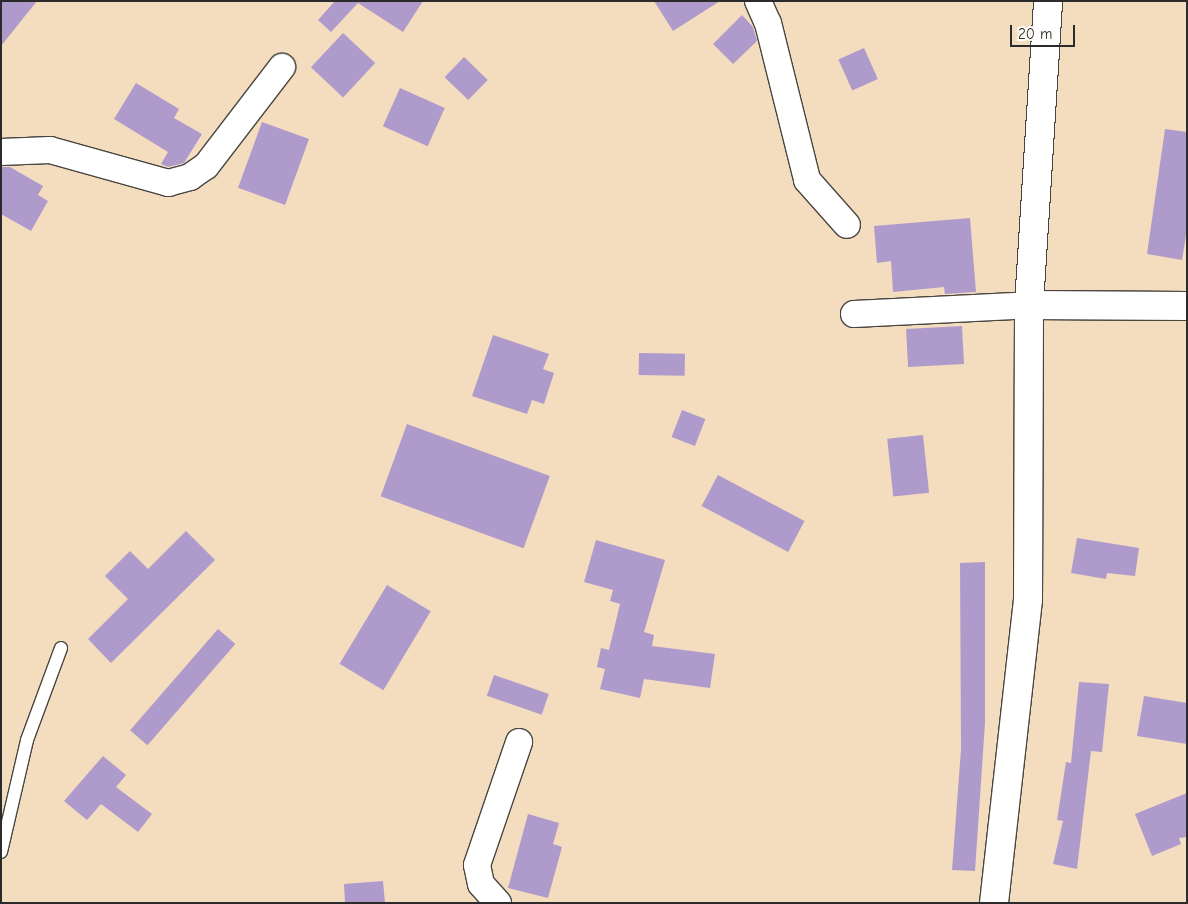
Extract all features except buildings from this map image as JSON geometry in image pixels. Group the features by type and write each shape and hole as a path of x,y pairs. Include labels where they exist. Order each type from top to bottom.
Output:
{"main road":[{"path":"994,903 1028,600 1029,305 1048,1"},
{"path":"1029,305 1187,306"}],"street":[{"path":"758,1 768,23 807,180 847,225"},
{"path":"1,152 50,150 168,183 190,177 206,166 282,67"},
{"path":"854,314 1029,305"},
{"path":"498,903 482,884 477,865 519,742"}],"lane":[{"path":"1,852 27,740 61,648"}]}
